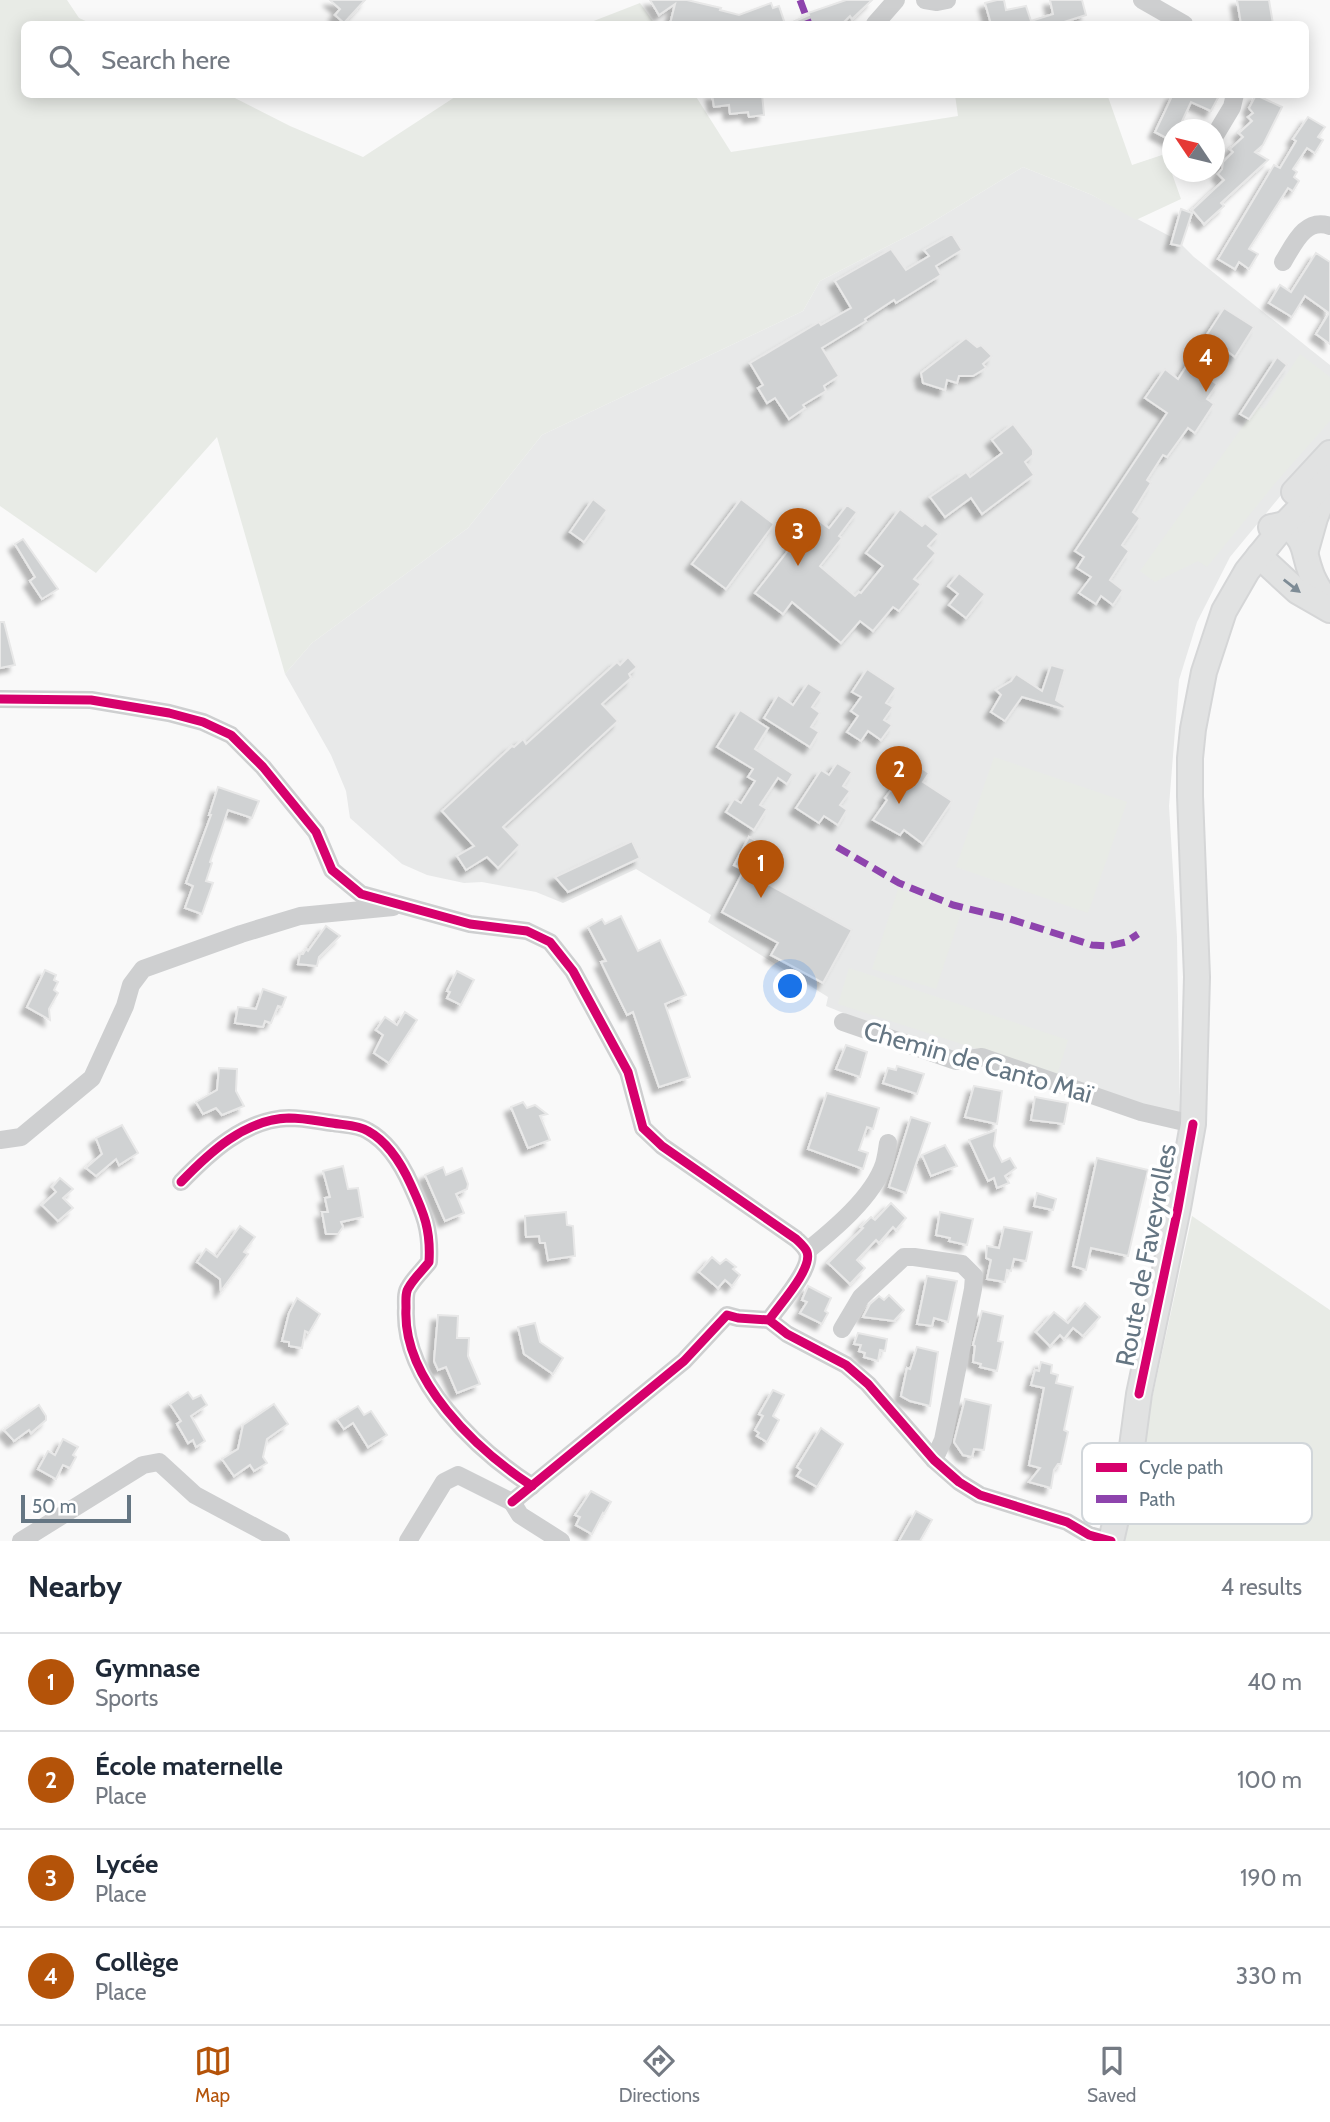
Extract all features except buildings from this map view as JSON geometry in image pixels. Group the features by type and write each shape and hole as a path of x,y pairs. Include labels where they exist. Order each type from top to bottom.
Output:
{"main road":[{"path":"1255,553 1330,453"},
{"path":"1255,553 1330,479"},
{"path":"1306,550 1330,479"},
{"path":"1285,524 1294,531 1306,550 1311,572 1330,609"},
{"path":"1255,553 1297,591 1330,609"},
{"name":"Route de Faveyrolles","path":"1195,1013 1188,979 1176,793 1180,732 1190,669 1215,601 1235,565 1255,553"},
{"name":"Route de Faveyrolles","path":"1132,1443 1139,1394 1193,1124 1197,977 1190,796 1193,729 1214,638 1224,611 1255,553"}],"street":[{"path":"878,21 896,0"},
{"path":"925,0 947,0"},
{"path":"1142,0 1179,21"},
{"path":"1225,119 1234,98"},
{"path":"1283,262 1304,229 1318,223 1330,226"},
{"path":"0,699 91,700 169,713 203,722 231,735 263,767 316,832 332,870 361,894 470,924 527,931 550,942 573,971 628,1072 643,1128 662,1146 796,1239 807,1251 808,1263 800,1278 769,1320"},
{"path":"0,1140 21,1137 92,1078 125,1006 131,985 143,969 300,916 407,906"},
{"name":"Chemin de Canto Maï","path":"843,1022 956,1061 982,1057 1141,1112 1193,1124"},
{"path":"181,1182 205,1157 230,1139 250,1128 286,1118 367,1130 387,1146 405,1172 428,1226 429,1262 407,1289 405,1322 422,1374 440,1402 484,1449 532,1486"},
{"path":"807,1251 839,1225 864,1196 884,1166 888,1143"},
{"path":"842,1329 861,1297 904,1257 962,1264 974,1276 943,1440 934,1460"},
{"path":"512,1502 684,1361 727,1315 769,1320 787,1334 846,1365 868,1384 934,1460 979,1495 1068,1521 1089,1535 1105,1540"},
{"path":"20,1541 143,1465 159,1462 195,1495 281,1541"},
{"path":"408,1541 444,1482 458,1475 512,1502 520,1515 561,1541"}],"shaded area":[{"path":"0,0 67,0 79,18 86,21 21,21 21,98 235,98 290,126 363,157 453,98 697,98 731,152 958,116 955,98 1108,98 1132,165 1162,155 1162,182 1175,182 1181,199 1136,220 1092,195 1023,167 921,229 820,281 803,311 542,435 468,528 312,643 285,674 217,437 96,573 0,506"},
{"path":"640,3 653,21 594,21"},
{"path":"1023,167 1092,195 1177,240 1194,257 1330,365 1330,442 1292,482 1230,557 1197,622 1179,680 1169,806 1177,937 1180,1116 957,1054 890,1032 826,1006 828,997 708,922 711,915 636,869 563,903 536,892 482,882 464,883 427,875 402,864 350,818 346,791 331,755 285,674 312,643 468,528 542,435 803,311 820,281 921,229"},
{"path":"1300,354 1330,377 1330,421 1207,567 1198,561 1155,582 1140,571 1258,405 1264,409"},
{"path":"994,757 1127,802 1088,913 956,867"},
{"path":"898,889 962,910 936,989 872,969"},
{"path":"849,968 1068,1040 1057,1075 838,1004"},
{"path":"1192,1216 1330,1310 1330,1541 1121,1541 1125,1524 1312,1524 1312,1443 1142,1443"}],"marked path":[{"path":"800,0 808,21"},
{"path":"837,847 899,883 953,905 1010,919 1092,945 1108,946 1126,942 1138,934"}],"cycle path":[{"path":"0,699 91,700 169,713 203,722 231,735 263,767 316,832 332,870 361,894 470,924 527,931 550,942 573,971 628,1072 643,1128 662,1146 796,1239 806,1250 808,1259 805,1268 769,1320"},
{"path":"181,1182 229,1140 258,1124 273,1120 300,1118 356,1126 382,1141 407,1177 428,1231 429,1262 411,1284 406,1297 408,1335 416,1361 430,1386 467,1433 532,1486"},
{"path":"1139,1394 1193,1124"},
{"path":"512,1502 684,1361 727,1315 769,1320 787,1334 846,1365 868,1384 934,1460 959,1482 980,1495 1067,1522 1089,1535 1111,1541"}],"place":[{"name":"Collège","path":"1206,392"},
{"name":"Lycée","path":"798,566"},
{"name":"École maternelle","path":"899,804"},
{"name":"Gymnase","path":"761,898"}]}
